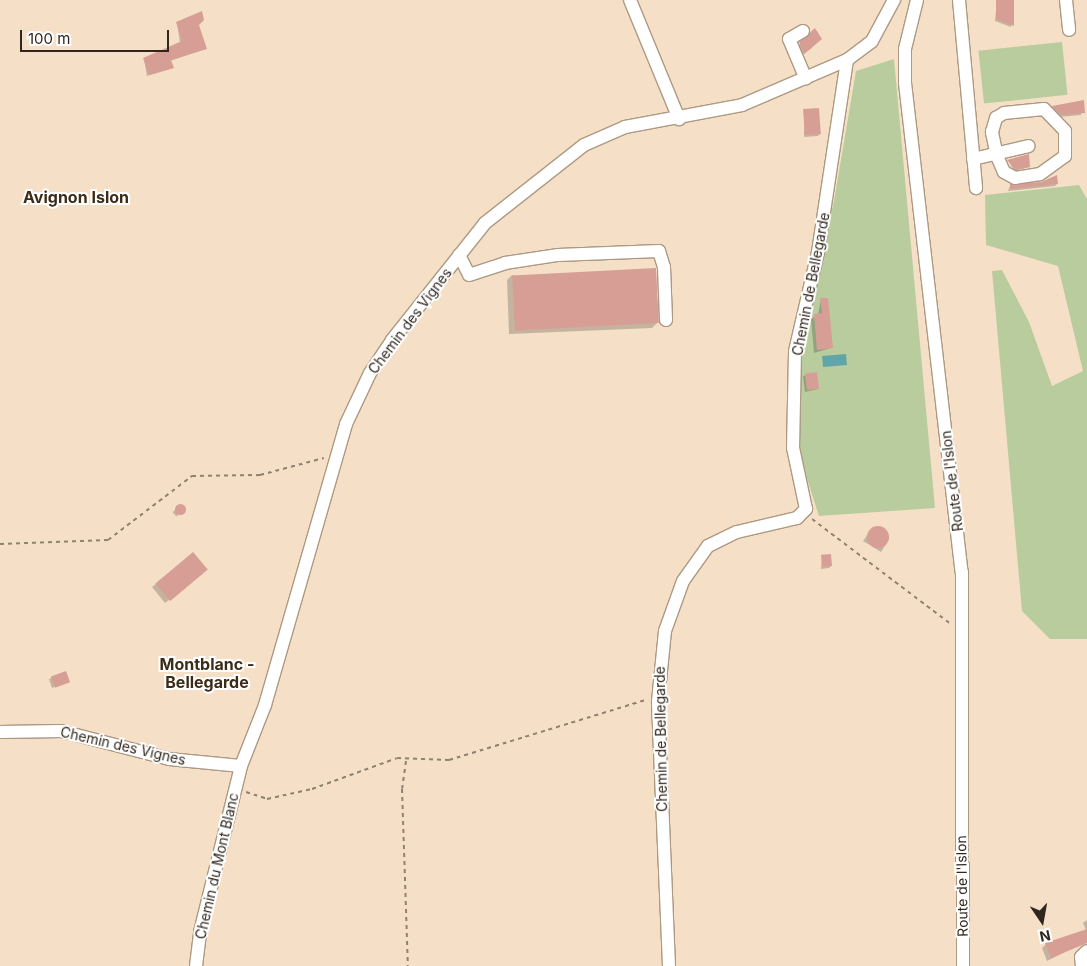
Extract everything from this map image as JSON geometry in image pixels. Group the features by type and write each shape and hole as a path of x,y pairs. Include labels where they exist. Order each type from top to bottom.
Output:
{"street":[{"path":"630,0 679,119"},
{"name":"Chemin des Vignes","path":"0,732 61,731 169,759 241,766 265,705 337,452 370,373 485,223 584,145 625,127 679,119 742,105 847,60 872,41 894,0"},
{"name":"Route de l'Islon","path":"917,0 905,49 905,83 956,515 963,634 963,966"},
{"path":"959,0 976,188"},
{"path":"1066,0 1069,30"},
{"path":"804,31 789,39 806,79"},
{"name":"Chemin de Bellegarde","path":"669,966 658,701 665,631 683,580 698,556 722,537 803,512 807,501 793,448 795,351 818,252 847,60"},
{"path":"1044,109 1065,131 1066,156 1040,174 1015,178 1004,172 997,156 992,132 996,118 1004,113 1044,109"},
{"path":"973,159 997,156 1029,146"},
{"path":"459,256 469,275 505,263 558,255 659,252 664,267 666,320"},
{"name":"Chemin du Mont Blanc","path":"196,966 200,932 241,766"},
{"path":"1082,966 1081,957 1087,950"}],"path":[{"path":"0,544 108,540 192,476 260,475 310,464 337,452"},
{"path":"803,512 963,634"},
{"path":"235,789 267,799 312,789 397,758 406,761 449,760 645,699 658,701"},
{"path":"406,761 402,789 408,966"}],"green space":[{"path":"1062,42 1068,95 984,103 978,51"},
{"path":"894,59 935,508 819,516 797,448 800,349 834,201 856,71"},
{"path":"1079,185 1087,199 1087,639 1050,639 1022,611 992,271 1002,270 1029,322 1052,386 1083,371 1058,266 986,245 985,195"}],"water":[{"path":"846,354 847,365 823,367 822,356"}],"building":[{"path":"996,0 1014,0 1014,26 996,19"},
{"path":"202,11 204,20 199,25 207,49 171,60 174,68 149,75 143,58 182,41 176,22"},
{"path":"815,28 822,39 804,54 799,42"},
{"path":"1084,100 1085,113 1061,115 1052,106"},
{"path":"819,108 821,134 805,135 803,109"},
{"path":"1029,154 1030,167 1016,170 1007,160"},
{"path":"1057,175 1058,184 1010,189 1010,184 1041,182"},
{"path":"656,268 659,323 515,330 512,276"},
{"path":"820,298 828,298 833,348 817,350 814,314 822,313"},
{"path":"817,372 819,389 807,390 805,373"},
{"path":"178,504 182,504 185,509 184,513 178,514 175,511 175,507"},
{"path":"878,526 886,529 889,537 886,545 878,548 870,545 867,537 870,529"},
{"path":"193,552 208,570 170,601 155,583"},
{"path":"831,554 832,566 822,567 821,555"},
{"path":"66,671 70,682 55,688 51,676"},
{"path":"1087,929 1087,943 1051,958 1045,943"}],"district":[{"name":"Avignon Islon","path":"76,197"},
{"name":"Montblanc - Bellegarde","path":"207,673"}]}
